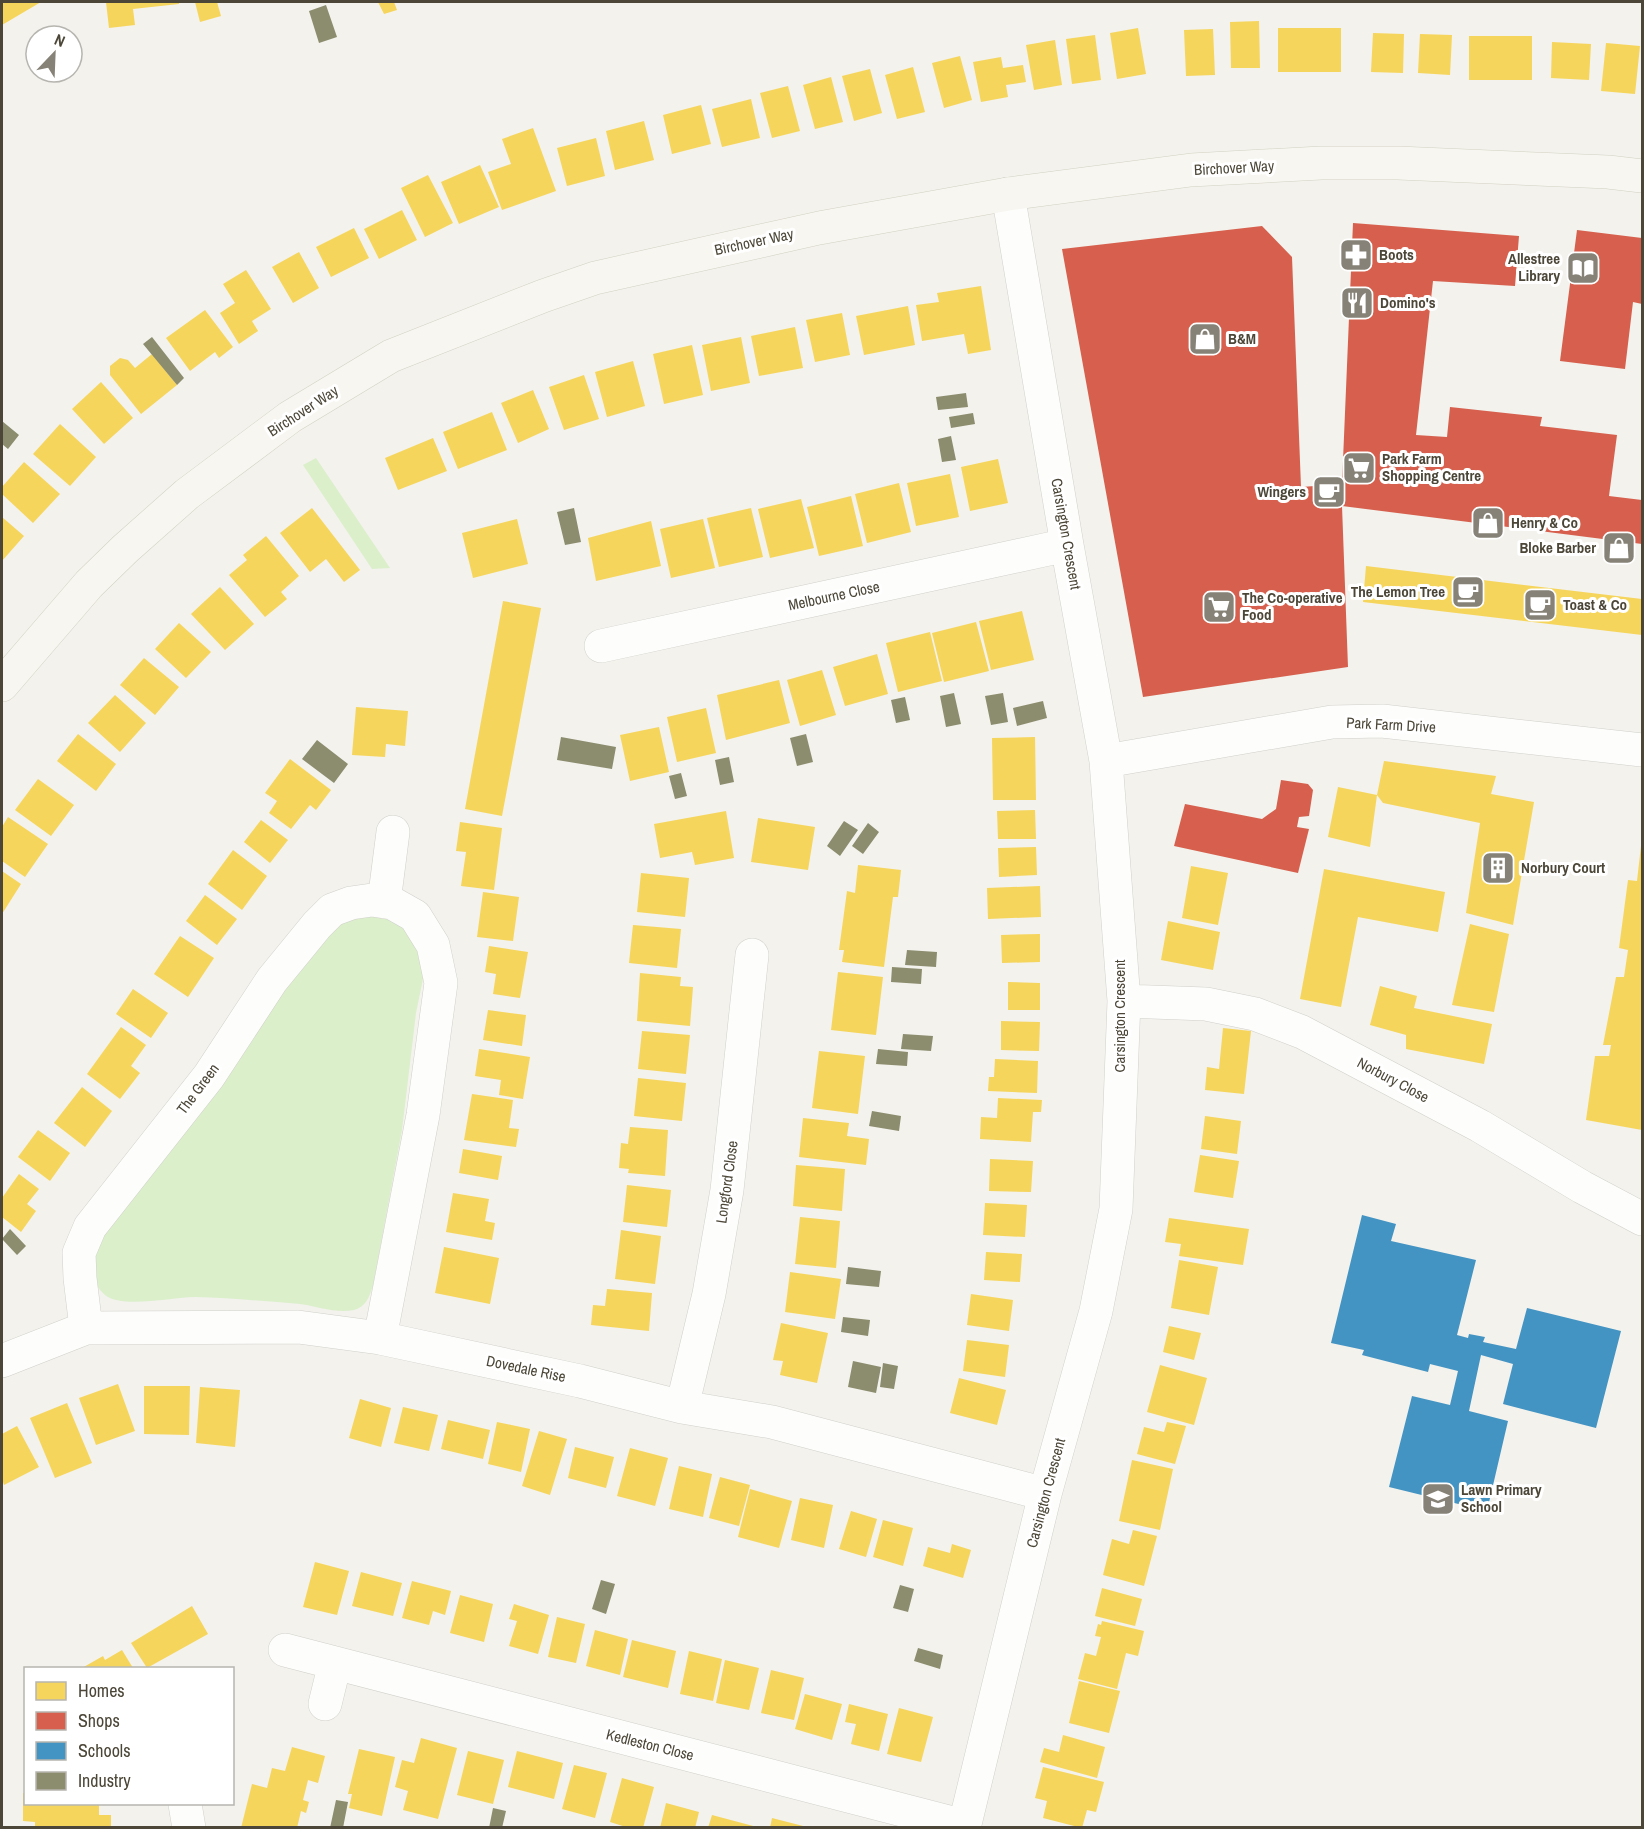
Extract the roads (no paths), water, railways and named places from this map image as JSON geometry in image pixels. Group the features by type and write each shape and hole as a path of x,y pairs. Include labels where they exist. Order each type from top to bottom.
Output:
{"street":[{"name":"Birchover Way","path":"2,685 89,584 125,549 187,494 290,417 391,356 595,278 819,228 1008,194 1191,170 1321,163 1398,163 1608,172 1642,176"},
{"name":"Carsington Crescent","path":"964,1827 1045,1494 1096,1311 1116,1209 1124,1000 1106,761 1008,194"},
{"name":"Melbourne Close","path":"601,646 1067,545"},
{"name":"Park Farm Drive","path":"1106,761 1332,722 1356,721 1382,721 1642,750"},
{"path":"384,902 393,832"},
{"name":"The Green","path":"86,1328 79,1253 90,1227 209,1076 272,980 316,924 332,910 341,906 372,900 392,903 415,916 433,945 441,983 423,1115 380,1338"},
{"name":"Longford Close","path":"682,1407 709,1294 728,1190 752,955"},
{"name":"Norbury Close","path":"1124,1000 1206,1004 1255,1014 1302,1032 1480,1126 1582,1187 1642,1219"},
{"name":"Dovedale Rise","path":"2,1361 86,1328 298,1327 380,1338 580,1381 682,1407 772,1422 1045,1494"},
{"name":"Kedleston Close","path":"285,1650 964,1827"},
{"path":"325,1704 335,1663"},
{"path":"185,1805 189,1827"}],"place":[{"name":"Boots","path":"1356,255"},
{"name":"Allestree Library","path":"1583,268"},
{"name":"Domino's","path":"1357,303"},
{"name":"B&M","path":"1205,339"},
{"name":"Park Farm Shopping Centre","path":"1359,468"},
{"name":"Wingers","path":"1329,492"},
{"name":"Henry & Co","path":"1488,523"},
{"name":"Bloke Barber","path":"1619,548"},
{"name":"The Lemon Tree","path":"1468,592"},
{"name":"Toast & Co","path":"1540,605"},
{"name":"The Co-operative Food","path":"1219,607"},
{"name":"Norbury Court","path":"1498,868"},
{"name":"Lawn Primary School","path":"1438,1499"}]}
